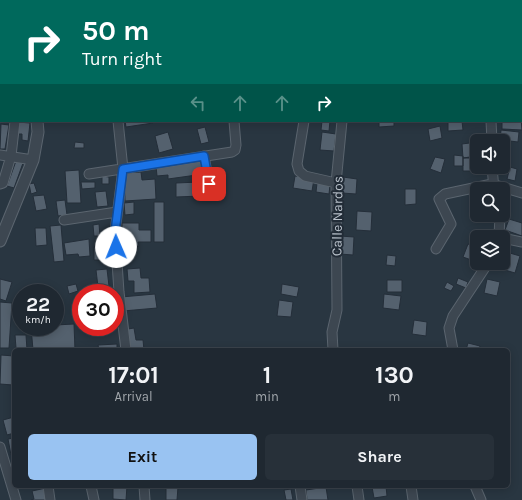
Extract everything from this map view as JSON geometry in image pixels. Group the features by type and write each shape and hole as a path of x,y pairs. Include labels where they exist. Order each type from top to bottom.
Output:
{"street":[{"path":"0,184 3,183 11,156 15,122"},
{"path":"0,241 33,160 38,132 37,122"},
{"path":"118,122 123,169 115,232 119,292 126,348"},
{"path":"89,174 235,150 234,122"},
{"path":"304,122 297,164 299,171 305,176 336,183"},
{"name":"Calle Nardos","path":"334,348 332,332 336,310 336,183 342,122"},
{"path":"491,122 492,134"},
{"path":"0,154 33,160"},
{"path":"204,156 209,184"},
{"path":"436,249 451,224 439,199 445,194 470,190"},
{"path":"510,191 522,193"},
{"path":"64,220 117,212"},
{"path":"510,239 522,242"},
{"path":"453,348 449,328 454,313 483,270"},
{"path":"0,447 12,487"},
{"path":"12,488 16,500"},
{"path":"48,488 50,500"},
{"path":"91,488 91,500"},
{"path":"144,488 145,500"},
{"path":"300,488 302,500"},
{"path":"357,488 359,500"},
{"path":"411,488 413,500"},
{"path":"476,488 481,500"}],"building":[{"path":"18,122 30,123 28,141 22,140 22,134 17,134"},
{"path":"125,122 153,122 153,123 126,127"},
{"path":"322,122 330,122 329,131 321,130"},
{"path":"379,122 394,122 394,126 379,127"},
{"path":"448,122 462,122 463,130 448,131"},
{"path":"502,122 521,122 522,130 502,129"},
{"path":"1,124 9,125 5,149 0,149"},
{"path":"440,126 442,138 430,141 428,129"},
{"path":"205,127 209,142 201,144 197,129"},
{"path":"501,130 519,132 518,142 510,141 510,134 501,134"},
{"path":"168,132 173,149 159,153 155,136"},
{"path":"322,132 336,134 334,151 320,150"},
{"path":"75,142 84,143 84,148 74,148"},
{"path":"470,143 470,157 463,158 462,144"},
{"path":"454,155 463,156 463,166 454,166"},
{"path":"435,157 445,159 441,173 430,169"},
{"path":"463,158 470,158 470,171 463,171"},
{"path":"202,159 204,174 168,179 168,175 157,176 156,166"},
{"path":"16,161 23,163 14,188 7,186"},
{"path":"510,167 517,169 515,181 507,179 508,174 510,174"},
{"path":"79,170 81,203 67,203 65,171"},
{"path":"141,172 142,180 155,179 156,199 125,201 124,173"},
{"path":"102,176 109,177 109,184 102,184"},
{"path":"295,176 314,179 312,191 293,188"},
{"path":"343,177 357,179 356,194 342,193"},
{"path":"81,182 95,182 95,188 82,189"},
{"path":"199,182 200,196 176,197 176,183"},
{"path":"34,183 37,192 31,194 29,184"},
{"path":"317,183 330,185 329,194 316,192"},
{"path":"405,189 416,189 416,204 405,205"},
{"path":"106,191 108,206 97,207 95,192"},
{"path":"44,195 47,209 36,211 33,196"},
{"path":"65,200 67,215 58,216 56,201"},
{"path":"134,202 134,214 125,215 124,203"},
{"path":"154,202 164,202 164,242 154,242"},
{"path":"357,211 372,212 371,231 356,230"},
{"path":"510,219 522,223 522,236 510,232 510,230 505,230"},
{"path":"122,223 139,223 139,230 151,230 151,242 138,242 139,246 122,247"},
{"path":"99,224 100,236 94,236 93,225"},
{"path":"61,225 64,261 54,262 50,226"},
{"path":"35,228 46,228 47,245 36,246"},
{"path":"340,236 354,237 353,255 340,254"},
{"path":"89,239 90,256 79,257 78,254 66,255 64,243"},
{"path":"468,244 470,245 470,260 463,257"},
{"path":"94,247 102,247 102,260 94,260"},
{"path":"510,253 520,256 515,273 505,270 510,270"},
{"path":"387,255 396,256 395,266 386,265"},
{"path":"140,268 141,278 149,278 150,292 134,293 134,281 128,281 127,269"},
{"path":"107,269 109,284 98,284 96,270"},
{"path":"458,278 468,282 466,288 456,284"},
{"path":"0,279 12,282 6,301 0,299"},
{"path":"487,279 500,282 497,296 484,293"},
{"path":"387,280 402,280 402,292 387,292"},
{"path":"447,282 454,286 451,291 444,288"},
{"path":"282,284 299,287 297,297 281,294"},
{"path":"72,285 72,293 69,294 67,286"},
{"path":"155,294 157,308 124,311 124,297"},
{"path":"384,294 401,296 399,310 383,308"},
{"path":"279,300 293,302 291,317 277,316"},
{"path":"0,302 12,303 9,348 0,348"},
{"path":"414,320 427,322 426,336 412,334"},
{"path":"72,324 72,336 74,336 75,348 33,348 32,336 64,336 64,325"},
{"path":"134,328 136,340 143,340 144,348 130,348 128,329"},
{"path":"15,336 26,336 27,348 16,348"},
{"path":"468,343 480,346 480,348 467,348"},
{"path":"117,344 117,348 99,348 98,345"},
{"path":"1,355 12,356 12,385 0,384"},
{"path":"12,418 12,434 7,435 3,420"},
{"path":"12,438 12,455 11,455 8,439"},
{"path":"46,488 48,500 31,500 34,499 32,491"},
{"path":"113,488 127,488 126,500 113,499"},
{"path":"166,488 178,488 177,500 166,500"},
{"path":"326,488 328,500 307,500 306,490"},
{"path":"372,488 386,488 387,496 374,498"},
{"path":"291,489 293,500 286,500 284,490"}],"route":[{"path":"116,247 115,232 123,169 204,156 209,184"}]}
